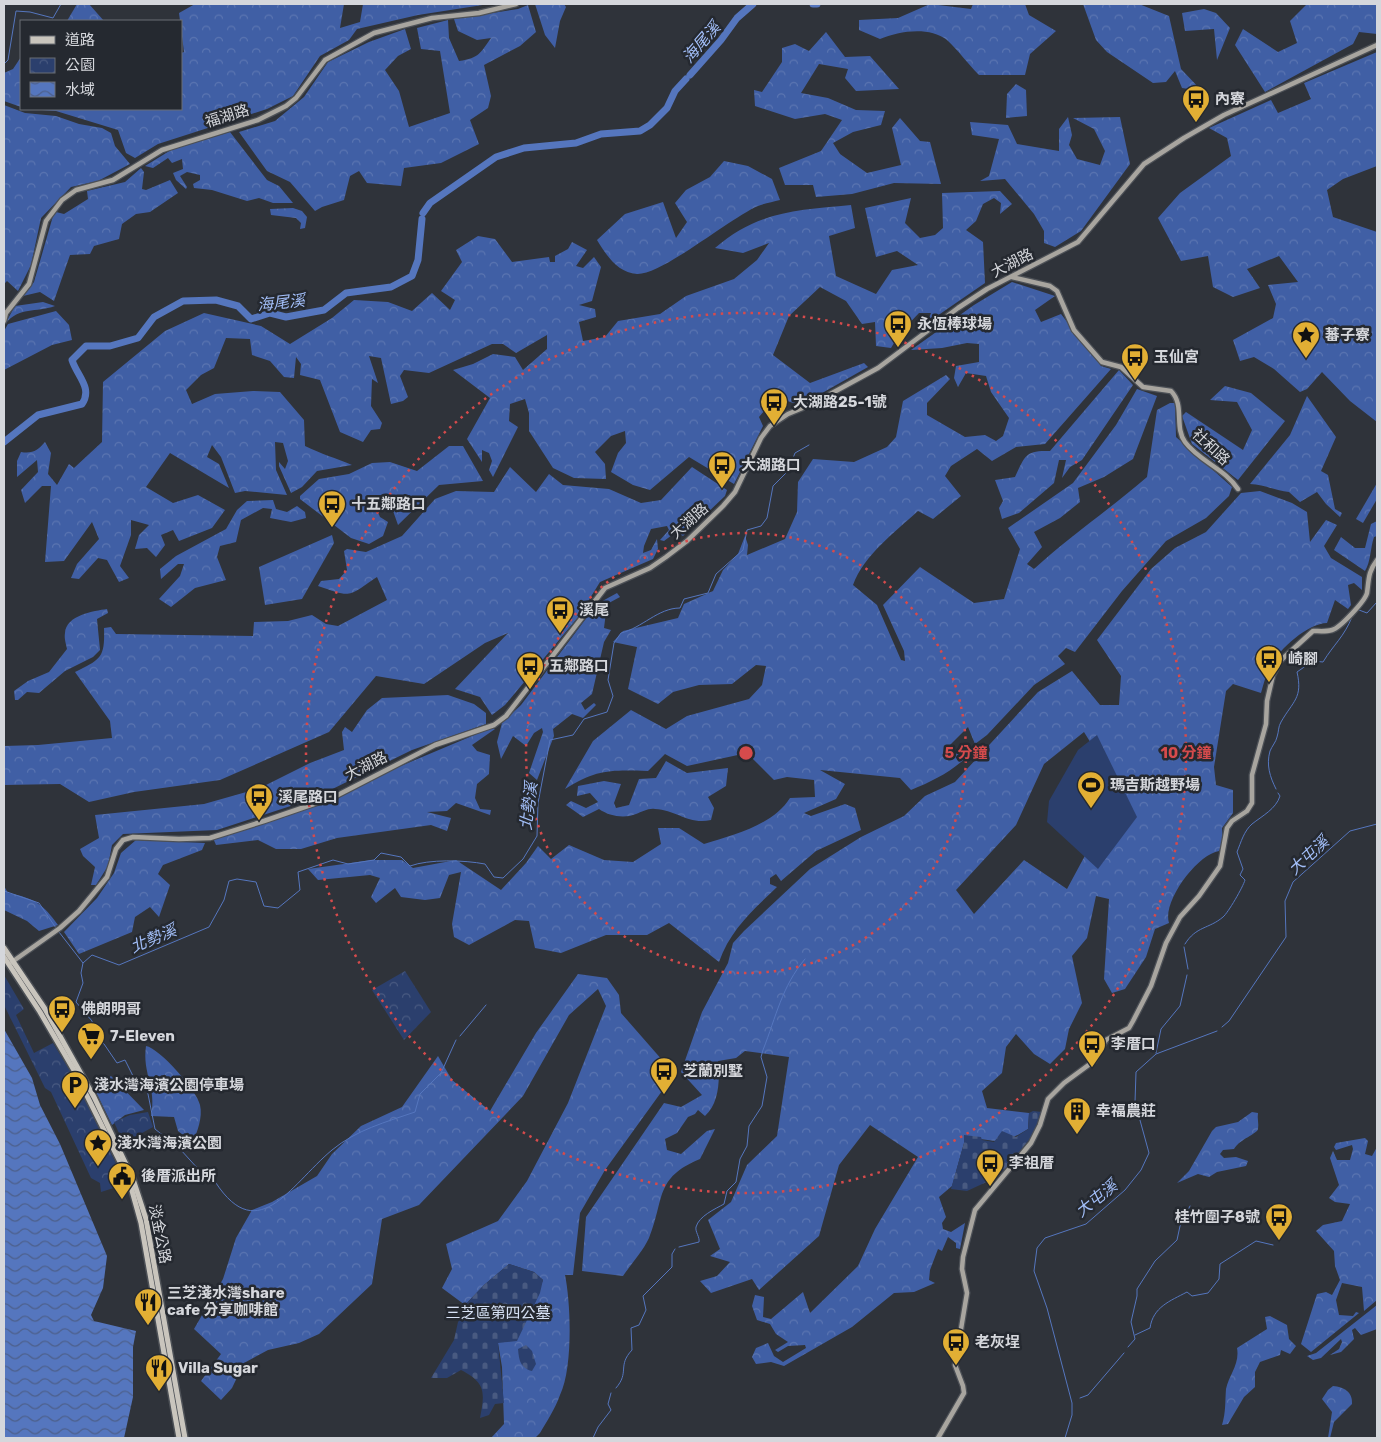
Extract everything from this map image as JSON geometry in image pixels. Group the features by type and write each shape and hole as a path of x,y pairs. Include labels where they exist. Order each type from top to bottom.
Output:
{"main road":[{"name":"淡金公路","path":"4,948 75,1072 129,1180 141,1223 179,1438"},
{"name":"淡金公路","path":"4,957 11,963 45,1009 94,1097 134,1179 146,1219 185,1438"}],"street":[{"name":"福湖路","path":"4,321 10,308 29,284 46,221 62,200 76,190 113,180 162,150 258,120 286,106 296,98 325,60 374,33 432,18 479,13 516,4"},
{"name":"大湖路","path":"11,963 57,930 79,911 107,877 116,848 123,840 133,837 210,838 334,797 435,745 494,725 506,716 605,588 650,568 666,557 723,506 735,492 761,438 770,426 788,414 812,404 878,368 958,308 1011,277 1078,242 1144,164 1184,138 1217,118 1377,45"},
{"name":"社和路","path":"1011,277 1050,286 1057,291 1074,330 1102,362 1121,367 1143,387 1171,391 1177,400 1179,429 1186,443 1238,489"},
{"path":"938,1438 964,1393 964,1386 955,1365 967,1294 962,1268 963,1257 975,1210 1030,1143 1040,1125 1048,1099 1064,1083 1094,1061 1106,1040 1129,1028 1151,986 1166,943 1180,917 1199,896 1220,866 1228,828 1232,821 1247,811 1252,803 1252,775 1266,724 1267,701 1273,675 1280,661 1313,631 1330,631 1339,627 1350,612 1362,603 1367,594 1368,574 1377,560"}],"green space":[{"path":"77,4 89,4 103,20 68,20"},
{"path":"195,4 344,4 340,28 360,22 363,4 489,4 418,15 357,29 349,40 320,56 293,96 267,109 158,144 135,158 126,153 118,130 56,111 42,110 182,110 182,53 184,52 182,20 180,20 179,13"},
{"path":"535,4 564,4 566,7 560,21 555,48 545,35"},
{"path":"930,4 971,9 973,4 1025,4 1029,15 1056,31 1030,54 1025,75 979,75 947,40 932,33 923,31 905,32 880,39 859,30 859,20 898,18"},
{"path":"1083,4 1139,4 1169,16 1181,69 1202,91 1182,88 1175,71 1166,82 1153,83 1107,52 1096,40"},
{"path":"1307,4 1377,4 1377,34 1359,32 1353,44 1265,92 1235,45 1243,29 1278,52 1297,43 1290,21"},
{"path":"528,5 536,32 520,46 484,65 491,96 488,108 470,120 479,144 441,163 404,168 401,186 367,183 359,171 350,176 344,200 315,211 290,182 267,171 239,132 275,121 304,97 328,62 369,42 405,29 411,49 398,56 385,70 399,91 409,127 450,113 440,51 421,49 417,28 448,20 449,38 459,61 466,60 479,54 491,38 477,40 458,31 454,19 518,9"},
{"path":"1204,9 1216,13 1230,28 1217,60 1214,29 1185,31 1182,13"},
{"path":"826,32 845,57 870,56 899,89 856,91 845,78 848,69 819,64 801,93 828,98 856,110 885,111 881,125 853,132 833,143 840,154 867,173 901,165 892,128 900,118 920,141 930,142 941,184 894,183 852,194 816,197 813,185 785,185 779,168 821,151 842,120 825,114 795,119 755,106 754,90 762,92 782,62 782,48 795,44 809,51"},
{"path":"1377,52 1377,166 1343,179 1327,190 1333,217 1377,232 1377,422 1350,401 1322,372 1307,389 1300,392 1274,369 1254,357 1240,361 1233,340 1273,318 1276,304 1268,285 1298,282 1279,256 1247,269 1260,288 1233,297 1213,287 1208,256 1181,261 1158,218 1180,193 1231,156 1227,138 1209,128 1271,100 1278,113 1311,99 1304,83"},
{"path":"20,58 20,107 4,101 4,73 13,69"},
{"path":"1016,84 1026,90 1027,116 1006,118 1007,94"},
{"path":"4,105 25,113 56,116 79,124 102,128 111,133 115,146 130,164 98,181 71,187 41,218 31,265 18,291 7,281 4,284"},
{"path":"1068,117 1072,135 1069,145 1077,159 1100,165 1105,151 1094,129 1073,118 1120,117 1130,164 1081,231 1055,247 1044,243 1044,231 1034,214 1005,179 980,181 989,176 999,139 972,135 970,122 1008,125 1017,144 1059,151 1059,129"},
{"path":"230,132 267,180 279,186 293,203 273,203 259,198 247,201 212,190 194,188 193,184 200,180 200,175 187,172 180,176 187,187 186,189 176,180 173,173 183,169 182,159 172,163 168,158 153,168 145,166 171,150"},
{"path":"724,161 748,166 772,179 780,200 761,205 746,212 679,256 648,272 630,273 613,262 597,240 625,214 663,202 676,238 687,222 675,203 686,190 710,177"},
{"path":"141,168 144,172 142,189 146,190 170,180 178,193 150,212 136,214 122,224 119,239 94,246 90,254 70,255 54,301 40,292 23,296 34,282 53,216 56,212 64,214 88,199 87,191 125,182"},
{"path":"1000,191 1012,204 1000,214 1001,203 994,198 983,204 976,221 966,230 983,242 985,283 937,316 928,327 926,326 931,313 919,313 900,333 891,348 876,346 875,322 862,324 846,301 820,287 789,316 773,355 810,383 864,363 868,367 808,401 793,403 776,397 759,417 763,426 734,484 689,457 650,490 633,485 611,472 618,453 626,443 625,431 611,436 595,452 605,464 606,479 574,478 553,468 529,431 529,413 525,399 510,404 509,421 518,427 493,477 489,470 492,461 489,453 482,450 482,462 467,439 490,398 453,370 473,364 493,354 515,357 523,370 547,349 547,335 516,353 503,344 492,344 429,373 404,370 400,376 408,397 403,401 391,404 381,358 369,356 378,383 372,379 371,406 382,423 380,429 371,430 363,442 340,432 320,380 300,375 301,364 296,357 294,378 284,377 270,361 252,355 250,339 226,338 214,368 201,375 186,390 192,404 215,394 253,391 280,392 304,420 305,446 352,465 317,471 302,487 291,493 279,466 279,462 285,469 288,461 283,443 275,442 276,470 287,495 245,491 235,493 221,457 212,445 207,457 219,464 229,488 170,453 146,487 173,503 198,495 225,510 212,528 179,541 173,530 161,535 165,545 156,557 147,548 135,549 139,535 149,525 131,520 131,535 120,566 129,578 119,582 107,560 98,558 79,579 71,578 77,564 99,539 92,522 64,561 45,562 51,486 42,486 25,503 21,490 38,472 37,460 17,477 17,461 21,452 35,451 45,442 51,453 48,474 57,485 69,464 74,468 102,442 103,382 165,331 204,313 261,326 290,344 332,318 354,300 388,302 412,311 432,293 450,310 455,300 441,291 462,262 456,250 478,236 495,239 512,262 549,257 550,262 555,262 555,256 568,249 572,242 587,250 576,266 583,268 594,257 601,267 592,301 579,305 595,309 596,317 579,322 583,341 605,337 618,321 660,314 686,296 734,279 757,260 769,243 743,253 715,248 747,226 763,219 796,211 851,205 855,228 829,236 836,276 876,294 892,270 918,265 897,251 876,257 865,208 911,198 905,223 920,238 935,235 943,228 942,193"},
{"path":"293,208 302,211 307,217 305,228 300,229 301,223 296,218 271,215 270,209"},
{"path":"1012,282 1055,296 1035,310 1041,322 1061,314 1101,366 1111,369 1045,444 1016,447 992,461 977,449 951,466 945,476 961,496 933,519 918,511 872,554 853,585 877,605 901,660 905,661 904,651 883,605 920,567 974,603 1004,599 1020,549 1008,528 1073,483 1116,425 1137,389 1157,396 1133,459 1104,477 1078,488 1080,502 1060,518 1034,532 1042,547 1027,564 1034,569 1147,477 1157,410 1170,403 1175,403 1176,437 1232,487 1229,496 1206,518 1166,541 1122,591 1075,652 1066,648 1058,656 1065,664 1034,685 987,735 975,744 968,727 944,751 963,755 968,750 969,755 962,761 941,776 911,790 900,778 820,770 845,784 836,799 804,813 811,816 845,804 855,808 861,830 816,851 781,881 776,874 770,878 770,884 777,887 751,912 736,930 719,962 669,923 647,935 606,935 561,953 535,948 529,921 515,920 469,945 454,937 452,924 461,872 449,875 440,898 425,900 401,897 395,888 376,903 371,897 380,878 370,875 318,880 308,869 372,860 402,860 413,868 456,860 501,890 526,863 538,846 551,859 569,845 604,860 633,862 661,844 658,828 679,828 704,844 752,828 774,815 790,798 815,797 814,780 787,777 774,780 747,753 687,766 665,754 648,771 605,772 576,782 565,789 593,741 631,710 666,729 687,716 749,699 762,685 766,666 756,665 732,684 699,685 673,692 658,704 628,689 637,647 613,642 623,631 678,618 684,604 713,591 723,570 738,554 745,536 748,545 747,555 785,539 797,512 798,482 813,459 854,462 887,447 896,437 903,401 946,375 950,379 927,403 927,415 965,437 985,435 996,441 1003,436 1009,418 991,392 986,376 966,373 958,387 954,378 956,366 979,362 979,344 967,343 942,348 911,350 974,305"},
{"path":"43,302 55,306 22,312 5,324 15,306"},
{"path":"56,311 69,325 72,340 52,345 4,370 4,331 8,324"},
{"path":"1119,370 1133,385 1082,460 1070,467 1062,478 1066,460 1059,460 1054,483 1019,513 1002,519 999,508 1003,501 995,480 1015,477 1024,459 1031,453 1050,451"},
{"path":"1225,386 1251,393 1285,421 1238,480 1192,444 1182,416 1186,412 1243,450 1252,430 1237,402 1210,400"},
{"path":"1307,396 1336,437 1321,471 1328,475 1335,509 1342,513 1340,517 1326,504 1317,492 1300,502 1289,492 1250,484 1290,435"},
{"path":"449,446 463,446 483,481 439,485 398,525 392,508 376,508 380,517 388,522 383,536 369,544 351,538 300,499 300,496 319,479 349,474 372,463 390,462 417,471"},
{"path":"510,467 536,492 549,474 563,485 609,489 641,503 661,500 692,467 727,490 725,496 683,536 676,532 664,541 660,540 669,530 667,526 651,529 643,553 651,550 657,539 658,549 653,559 600,582 579,616 505,705 492,715 480,697 455,689 508,633 485,643 424,684 376,676 329,732 220,780 134,792 89,802 60,784 4,785 4,746 38,745 112,738 110,721 75,672 91,664 100,656 104,646 104,628 111,627 116,634 253,636 254,622 288,621 312,615 326,624 338,626 387,600 377,577 349,594 318,586 321,581 339,579 347,570 344,551 347,549 366,552 402,536 435,499 456,491 494,492"},
{"path":"1377,483 1377,499 1363,523 1356,519"},
{"path":"1260,491 1292,503 1307,512 1310,542 1326,520 1337,525 1324,546 1331,558 1362,577 1362,590 1354,583 1348,585 1351,605 1348,609 1335,600 1327,623 1319,624 1301,633 1277,655 1268,670 1261,693 1233,684 1226,691 1214,767 1216,785 1233,790 1233,813 1222,828 1223,844 1219,851 1201,860 1192,869 1176,891 1168,914 1169,923 1155,929 1146,957 1125,989 1112,993 1104,979 1109,899 1096,896 1087,938 1072,956 1082,1003 1069,1029 1065,1049 1050,1064 1034,1054 1016,1034 1006,1047 1002,1073 982,1091 987,1108 1029,1113 1028,1129 1010,1138 996,1141 964,1136 964,1143 952,1186 939,1197 946,1217 942,1223 943,1229 951,1232 965,1223 960,1249 956,1248 956,1243 948,1237 942,1251 938,1249 930,1270 929,1280 935,1283 914,1292 894,1293 852,1327 784,1366 771,1362 756,1364 752,1357 756,1348 768,1343 774,1356 783,1362 806,1348 805,1345 788,1346 778,1352 775,1350 788,1342 776,1334 770,1324 757,1320 752,1306 755,1295 764,1297 763,1317 771,1319 803,1292 810,1313 858,1266 875,1229 918,1157 870,1125 839,1165 819,1236 759,1290 752,1279 711,1293 700,1281 717,1276 730,1262 710,1256 720,1249 708,1220 731,1202 747,1165 777,1136 789,1057 745,1051 736,1058 718,1061 718,1091 710,1111 705,1116 698,1110 695,1114 688,1117 677,1133 665,1139 667,1150 681,1154 707,1131 715,1129 700,1159 685,1166 668,1182 663,1191 649,1238 623,1276 582,1271 586,1217 664,1103 681,1107 702,1095 681,1072 702,1012 728,963 733,943 810,869 861,837 904,816 925,796 955,782 1038,692 1072,671 1100,705 1119,705 1121,676 1097,640 1151,569 1175,548 1206,532 1241,493","holes":["1084,732 1097,753 1088,850 1067,889 1024,860 974,914 956,890 1016,825 1044,764"]},
{"path":"273,500 276,509 287,512 297,506 305,512 306,518 291,522 270,518 272,509 263,508 241,520 236,542 220,546 217,557 226,580 195,588 171,607 159,599 180,576 184,564 178,564 161,579 160,569 176,556 226,529 237,510 247,501"},
{"path":"1377,521 1377,536 1374,537 1365,571 1334,550 1341,537 1355,548 1365,548 1371,524"},
{"path":"332,535 334,543 302,599 265,605 259,567"},
{"path":"617,593 620,597 607,604 604,628 611,630 604,642 592,694 581,703 585,710 594,703 596,705 583,718 572,714 553,729 554,736 537,780 529,773 543,732 542,728 534,733 526,746 513,736 501,759 497,742 502,723 521,705 597,604"},
{"path":"107,609 108,613 97,619 100,650 93,657 65,671 39,693 27,692 18,700 15,700 14,691 28,681 49,672 67,649 65,635 70,622 82,615"},
{"path":"448,695 474,704 486,713 486,724 412,750 312,799 217,830 123,834 112,845 108,866 96,885 91,885 95,867 83,856 80,849 99,838 95,815 204,804 260,788 310,763 344,750 342,732 345,727 352,732 367,710 382,698"},
{"path":"491,728 495,729 472,745 477,751 490,755 489,774 477,784 475,798 480,809 491,810 490,815 456,803 447,811 427,812 451,818 447,831 431,825 337,838 301,849 276,849 258,840 216,845 213,838 333,801 396,768"},
{"name":"瑪吉斯越野場","path":"1097,735 1137,817 1098,869 1047,822 1049,801 1078,750"},
{"path":"666,761 687,773 728,768 726,786 708,797 714,808 711,820 696,821 663,810 652,809 631,816 622,816 612,815 599,809 583,817 566,805 571,801 586,808 598,802 590,793 577,796 578,786 604,781 621,784 614,803 616,808 629,805 639,779 656,778"},
{"path":"136,840 205,843 202,850 163,865 158,874 170,885 159,917 150,907 135,917 132,932 79,954 64,932 97,898 114,873 121,853"},
{"path":"4,886 8,893 25,897 37,903 48,912 58,925 39,931 27,921 4,910"},
{"path":"405,971 431,1012 404,1040 372,990"},
{"path":"578,974 607,978 619,995 621,1013 670,1069 662,1091 605,1170 580,1213 573,1275 565,1275 569,1302 570,1336 567,1369 558,1400 540,1433 535,1438 491,1438 504,1424 502,1367 498,1343 530,1314 543,1280 534,1272 509,1264 484,1285 465,1305 442,1288 452,1269 446,1244 498,1221 527,1181 568,1103 606,1006 598,989 569,1015 523,1096 419,1205 382,1219 372,1284 319,1334 299,1343 268,1350 244,1363 232,1388 221,1400 201,1381 221,1354 194,1329 223,1279 236,1238 252,1210 272,1202 317,1176 332,1154 361,1126 402,1107 438,1056 452,1080 490,1111 536,1033"},
{"path":"4,975 24,1009 16,1015 34,1053 53,1043 75,1079 126,1184 101,1192 100,1183 91,1178 51,1092 45,1088 4,1005"},
{"path":"146,1046 160,1054 177,1071 197,1098 201,1115 193,1143 178,1131 174,1117 151,1116 152,1097 146,1065"},
{"path":"111,1076 144,1110 125,1115 112,1125 94,1088"},
{"path":"1033,1111 1042,1112 1032,1136 1008,1166 993,1179 967,1191 951,1189 964,1143 964,1135 981,1137 982,1140 994,1142 1002,1131 1016,1137 1028,1129 1029,1113"},
{"path":"148,1112 153,1127 131,1139 122,1140 114,1122 130,1115"},
{"path":"1252,1112 1258,1113 1257,1131 1240,1142 1234,1149 1223,1150 1220,1154 1224,1158 1236,1157 1248,1161 1246,1166 1217,1172 1209,1177 1198,1174 1177,1183 1189,1171 1216,1127 1238,1122"},
{"path":"1365,1138 1368,1141 1365,1154 1372,1156 1377,1147 1377,1300 1364,1311 1362,1287 1342,1283 1336,1300 1339,1315 1353,1316 1356,1312 1359,1313 1311,1352 1301,1344 1317,1294 1326,1292 1332,1295 1340,1280 1335,1266 1334,1251 1316,1231 1323,1225 1342,1221 1350,1204 1335,1202 1329,1198 1339,1185 1330,1158 1333,1151 1337,1160 1350,1160 1353,1149 1352,1145 1336,1150 1334,1147 1336,1143"},
{"name":"三芝區第四公墓","path":"509,1264 534,1272 543,1280 540,1293 517,1341 498,1343 504,1403 495,1404 489,1415 480,1418 483,1395 482,1389 475,1379 461,1370 447,1378 431,1378 454,1340 458,1322 463,1316 465,1305 484,1285"},
{"path":"1377,1305 1377,1329 1361,1335 1355,1328 1352,1330 1354,1339 1341,1352 1330,1355 1339,1349 1342,1342 1341,1339 1321,1358 1313,1360 1307,1356 1316,1353"},
{"path":"1270,1316 1287,1325 1289,1339 1296,1346 1290,1354 1281,1350 1280,1355 1260,1362 1255,1372 1255,1387 1244,1397 1228,1424 1222,1425 1226,1389 1236,1364 1237,1348 1267,1329 1265,1317"},
{"name":"三芝區第四公墓","path":"526,1345 532,1351 536,1364 532,1371 523,1366 519,1357 518,1349"},
{"path":"1333,1386 1347,1391 1351,1396 1352,1404 1334,1422 1330,1438 1328,1438 1332,1412 1322,1399"}],"water":[{"path":"4,1029 32,1078 40,1105 60,1144 107,1256 103,1288 91,1315 94,1321 136,1331 133,1347 133,1397 124,1438 4,1438"}],"waterway":[{"path":"4,64 8,60 16,11 30,12 53,18 61,4"},
{"name":"海尾溪","path":"690,75 721,40 737,18 753,4"},
{"name":"海尾溪","path":"423,213 430,203 496,157 524,148 576,143 601,134 640,131 650,125 667,108 675,91 686,79"},
{"name":"海尾溪","path":"4,442 38,415 82,404 86,393 85,387 72,360 86,346 110,346 138,338 154,317 183,301 216,300 238,306 251,319 270,313 286,317 324,310 346,293 391,287 412,276 418,260 422,219"},
{"name":"北勢溪","path":"59,932 83,963 92,955 119,965 209,927 224,900 229,881 237,879 256,882 264,906 278,908 300,890 298,872 333,860 348,864 374,860 381,853 401,857 410,866 427,862 447,861 485,864 494,877 503,878 523,859 537,836 538,803 550,740 573,735 584,719 607,712 613,696 608,680 614,643 621,633 664,611 680,608 684,599 708,593 716,574 743,550 747,530 761,526 767,518 773,486 788,471 795,453 809,445"},
{"path":"1356,612 1359,610 1367,613 1377,602"},
{"path":"1276,789 1269,771 1268,761 1280,724 1298,694 1299,681 1297,672 1313,661 1323,662 1352,617"},
{"path":"1185,944 1198,931 1223,917 1232,905 1245,880 1240,875 1243,869 1237,852 1241,841 1249,827 1275,805 1280,796 1278,793"},
{"name":"大屯溪","path":"1222,1027 1229,1021 1286,937 1285,901 1293,882 1350,831 1377,824"},
{"name":"北勢溪","path":"4,891 39,903 56,928"},
{"path":"1184,947 1188,969"},
{"path":"679,1247 699,1242 696,1227 700,1219 724,1204 727,1191 736,1182 740,1159 747,1146 749,1126 762,1106 767,1077 761,1057 763,1050 785,991 805,959"},
{"path":"83,963 81,973 83,983 76,1002 92,1021 95,1036 104,1044 117,1063 125,1060 135,1080 147,1089 155,1129 180,1149 200,1171 211,1175 227,1198 243,1209 258,1210 272,1205 287,1194 341,1143 372,1127 415,1112 420,1094 441,1073 456,1040"},
{"path":"1156,1053 1161,1029 1180,1006 1187,975"},
{"path":"460,1036 486,1005"},
{"name":"大屯溪","path":"1065,1438 1072,1415 1072,1403 1047,1308 1034,1271 1037,1248 1045,1238 1086,1224 1125,1190 1141,1170 1149,1153 1135,1102 1136,1072 1156,1054 1217,1031"},
{"path":"1128,1347 1135,1339 1131,1322 1137,1289 1155,1261 1177,1240 1180,1226 1190,1206"},
{"path":"1135,1335 1150,1328 1155,1315 1163,1305 1187,1292 1192,1296 1208,1293 1219,1279 1220,1264 1256,1241 1273,1245"},
{"path":"616,1388 622,1378 625,1360 632,1350 631,1328 639,1325 646,1310 643,1296 672,1267 672,1254 675,1249"},
{"path":"1080,1398 1088,1395 1124,1353"},
{"path":"593,1438 598,1427 611,1410 608,1404 611,1393"}],"place":[{"name":"內寮","path":"1196,123"},
{"name":"永恆棒球場","path":"898,348"},
{"name":"蕃子寮","path":"1306,359"},
{"name":"玉仙宮","path":"1135,381"},
{"name":"大湖路25-1號","path":"774,426"},
{"name":"大湖路口","path":"722,489"},
{"name":"十五鄰路口","path":"332,528"},
{"name":"溪尾","path":"560,634"},
{"name":"崎腳","path":"1269,683"},
{"name":"五鄰路口","path":"530,690"},
{"name":"瑪吉斯越野場","path":"1091,809"},
{"name":"溪尾路口","path":"259,821"},
{"name":"佛朗明哥","path":"62,1033"},
{"name":"7-Eleven","path":"91,1060"},
{"name":"李厝口","path":"1092,1068"},
{"name":"芝蘭別墅","path":"664,1095"},
{"name":"淺水灣海濱公園停車場","path":"75,1109"},
{"name":"幸福農莊","path":"1077,1135"},
{"name":"淺水灣海濱公園","path":"98,1167"},
{"name":"李祖厝","path":"990,1187"},
{"name":"後厝派出所","path":"122,1200"},
{"name":"桂竹圍子8號","path":"1279,1241"},
{"name":"三芝淺水灣share cafe 分享咖啡館","path":"148,1326"},
{"name":"老灰埕","path":"956,1366"},
{"name":"Villa Sugar","path":"159,1392"}]}
